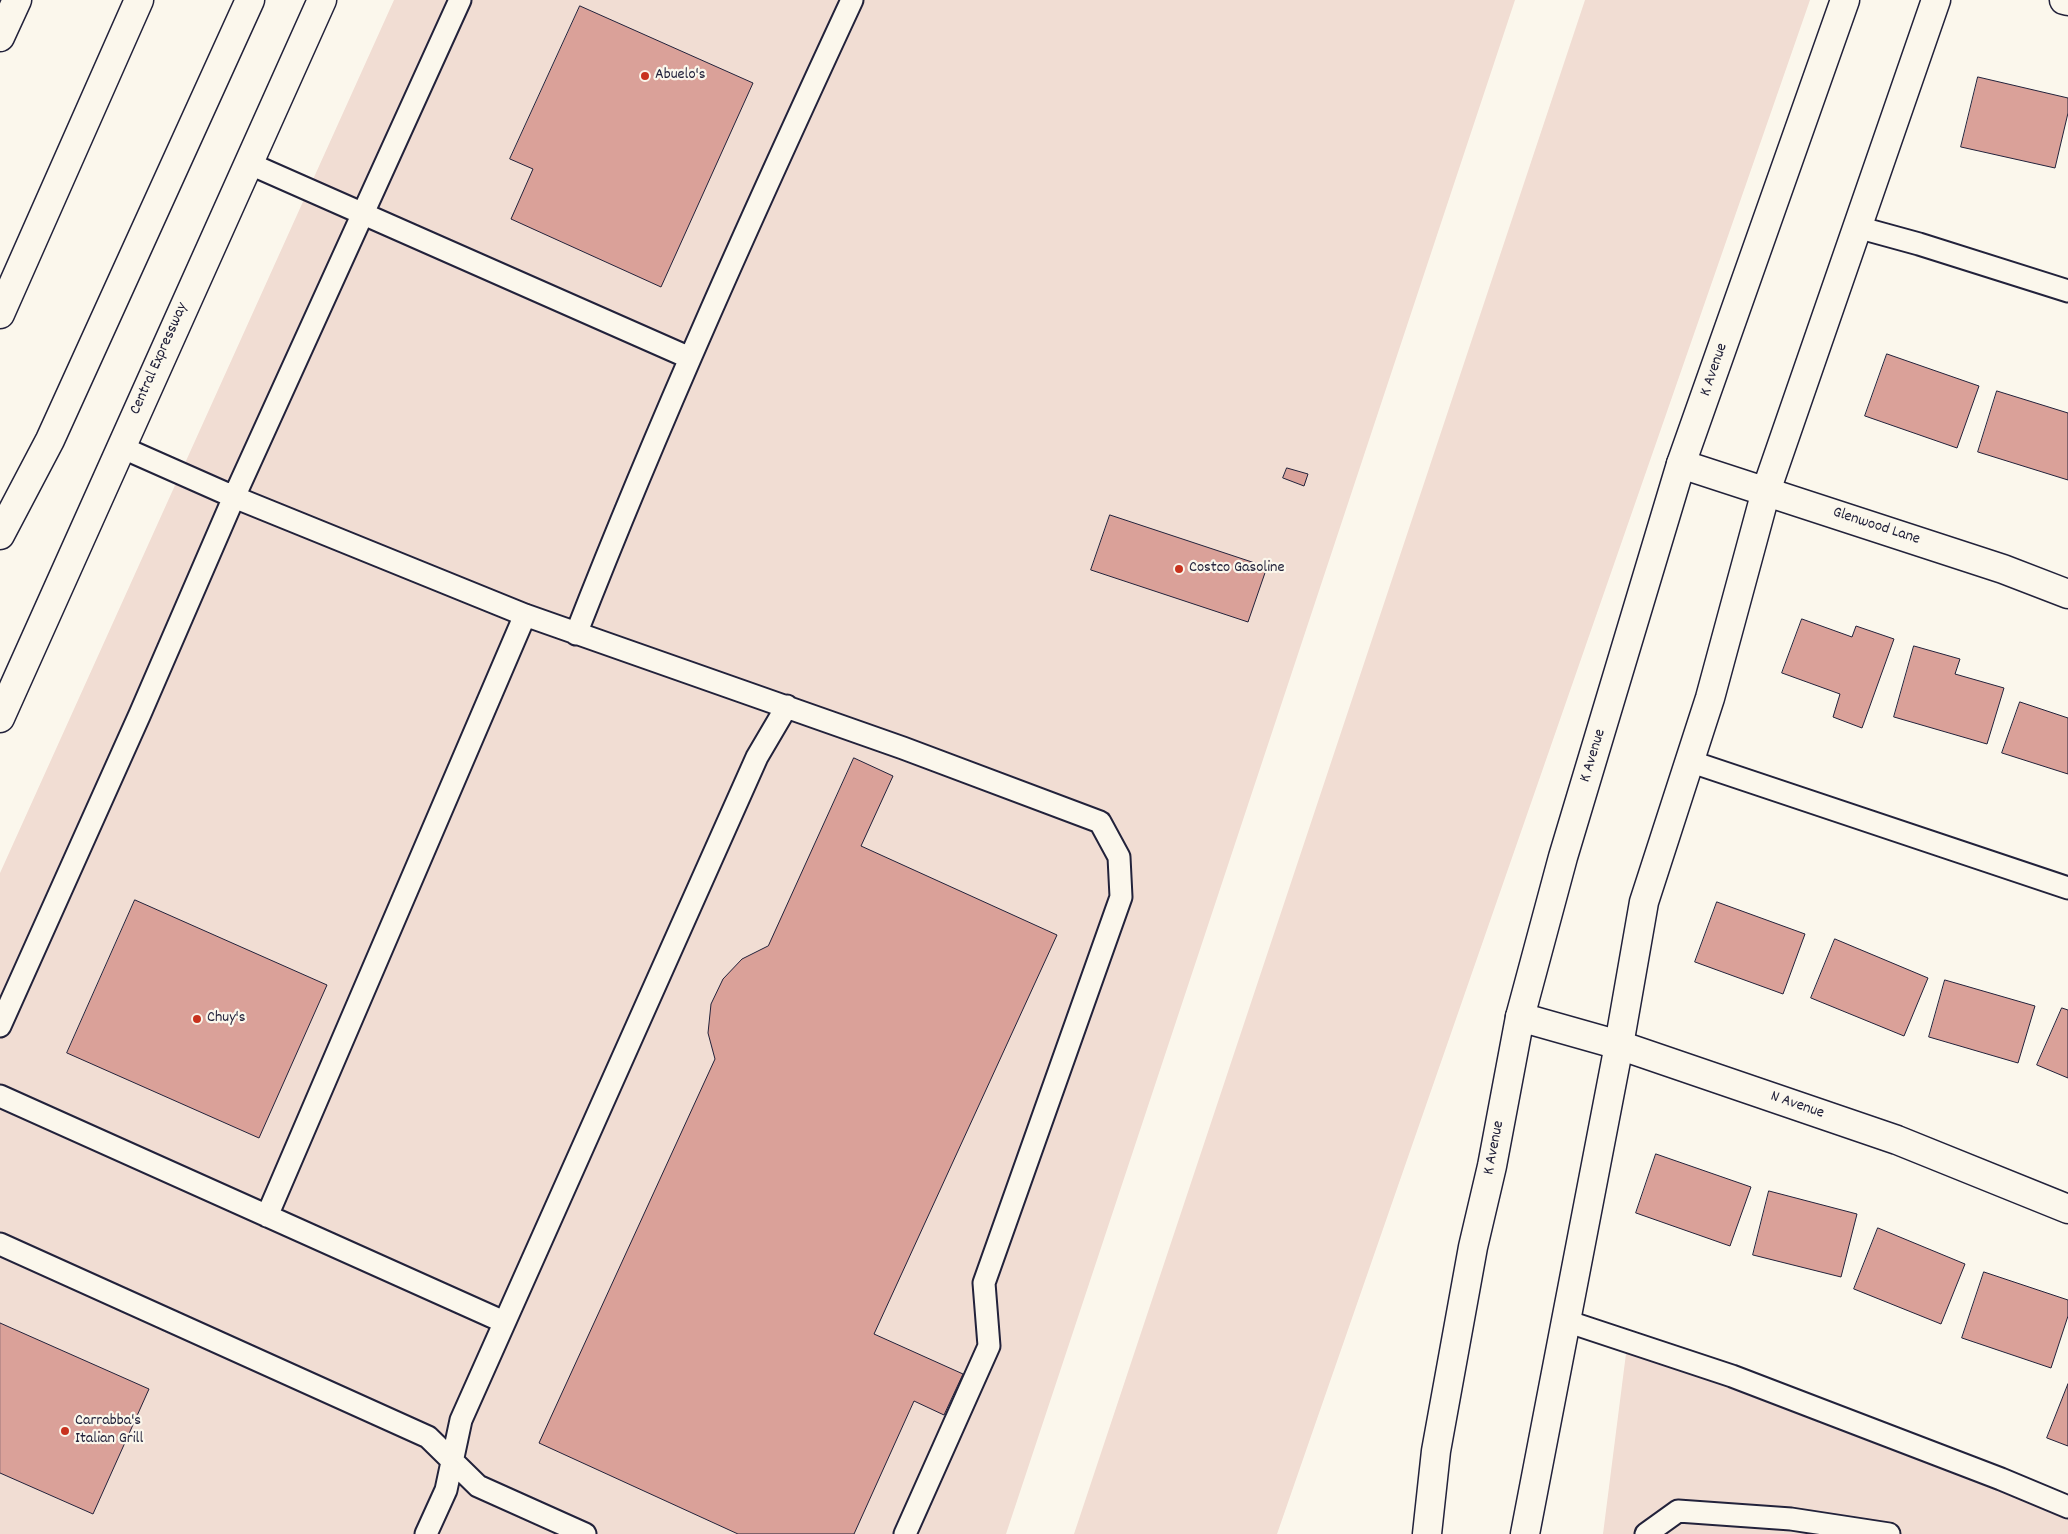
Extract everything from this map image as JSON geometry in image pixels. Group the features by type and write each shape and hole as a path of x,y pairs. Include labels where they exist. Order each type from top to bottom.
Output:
{"main road":[{"path":"0,37 17,0"},
{"path":"0,314 139,0"},
{"path":"0,536 50,440 250,0"},
{"name":"Central Expressway","path":"0,718 322,0"},
{"name":"K Avenue","path":"1427,1534 1436,1451 1472,1247 1492,1166 1520,1017 1563,857 1681,464 1845,0"},
{"path":"1525,1534 1619,1045 1644,902 1710,698 1766,490 1936,0"},
{"path":"2064,0 2068,1"},
{"name":"Glenwood Lane","path":"1681,464 1766,490 2003,569 2068,594"},
{"name":"N Avenue","path":"1520,1017 1619,1045 1898,1140 2068,1210"}],"lane":[{"path":"0,1026 148,696 234,497 460,0"},
{"path":"576,634 644,465 690,358 852,0"},
{"path":"248,163 690,358"},
{"path":"1857,226 2068,291"},
{"path":"121,447 234,497 525,615 787,706 1100,822 1119,857 1121,897 984,1282 989,1346 905,1534"},
{"path":"266,1216 525,615"},
{"path":"426,1534 446,1490 461,1420 758,756 787,706"},
{"path":"1689,761 2068,888"},
{"path":"0,1096 504,1322"},
{"path":"0,1244 428,1437 478,1486 585,1534"},
{"path":"1566,1321 1732,1376 1992,1475 2068,1507"},
{"path":"1646,1534 1678,1511 1791,1519 1890,1534"}],"shaded area":[{"path":"394,0 1515,0 1006,1534 0,1534 0,873"},
{"path":"1585,0 1810,0 1277,1534 1074,1534"},
{"path":"1628,1338 2068,1513 2068,1534 1603,1534"}],"building":[{"path":"580,6 753,83 661,287 511,219 533,169 510,159"},
{"path":"1978,77 2068,98 2068,113 2055,168 1961,147"},
{"path":"1887,354 1979,386 1957,448 1865,416"},
{"path":"1997,391 2068,413 2068,480 1978,452"},
{"path":"1287,468 1308,474 1304,486 1283,478"},
{"name":"Costco Gasoline","path":"1110,515 1267,567 1248,622 1091,570"},
{"path":"1802,619 1852,637 1856,626 1894,639 1862,728 1833,717 1840,694 1782,673"},
{"path":"1914,646 1960,659 1955,674 2004,688 1987,744 1894,717"},
{"path":"2020,702 2068,718 2068,774 2002,753"},
{"path":"854,758 893,776 861,846 1057,935 874,1334 963,1374 944,1415 914,1401 854,1534 738,1534 539,1443 715,1059 708,1033 711,1004 723,979 742,959 768,946"},
{"name":"Chuy's","path":"135,900 327,985 259,1138 67,1053"},
{"path":"1717,902 1805,934 1783,994 1695,962"},
{"path":"1835,939 1928,978 1904,1036 1811,998"},
{"path":"1945,980 2035,1006 2018,1063 1929,1037"},
{"path":"2062,1008 2068,1010 2068,1078 2037,1065"},
{"path":"1656,1154 1751,1187 1730,1246 1636,1213"},
{"path":"1769,1191 1857,1214 1841,1277 1753,1255"},
{"path":"1878,1228 1965,1264 1941,1324 1854,1289"},
{"path":"1984,1272 2068,1300 2068,1316 2051,1368 1962,1338"},
{"name":"Carrabba's Italian Grill","path":"0,1323 149,1389 93,1514 0,1473"},
{"path":"2068,1384 2068,1446 2047,1438"}],"place":[{"name":"Abuelo's","path":"645,76"},
{"name":"Costco Gasoline","path":"1179,569"},
{"name":"Chuy's","path":"197,1019"},
{"name":"Carrabba's Italian Grill","path":"65,1431"}]}
